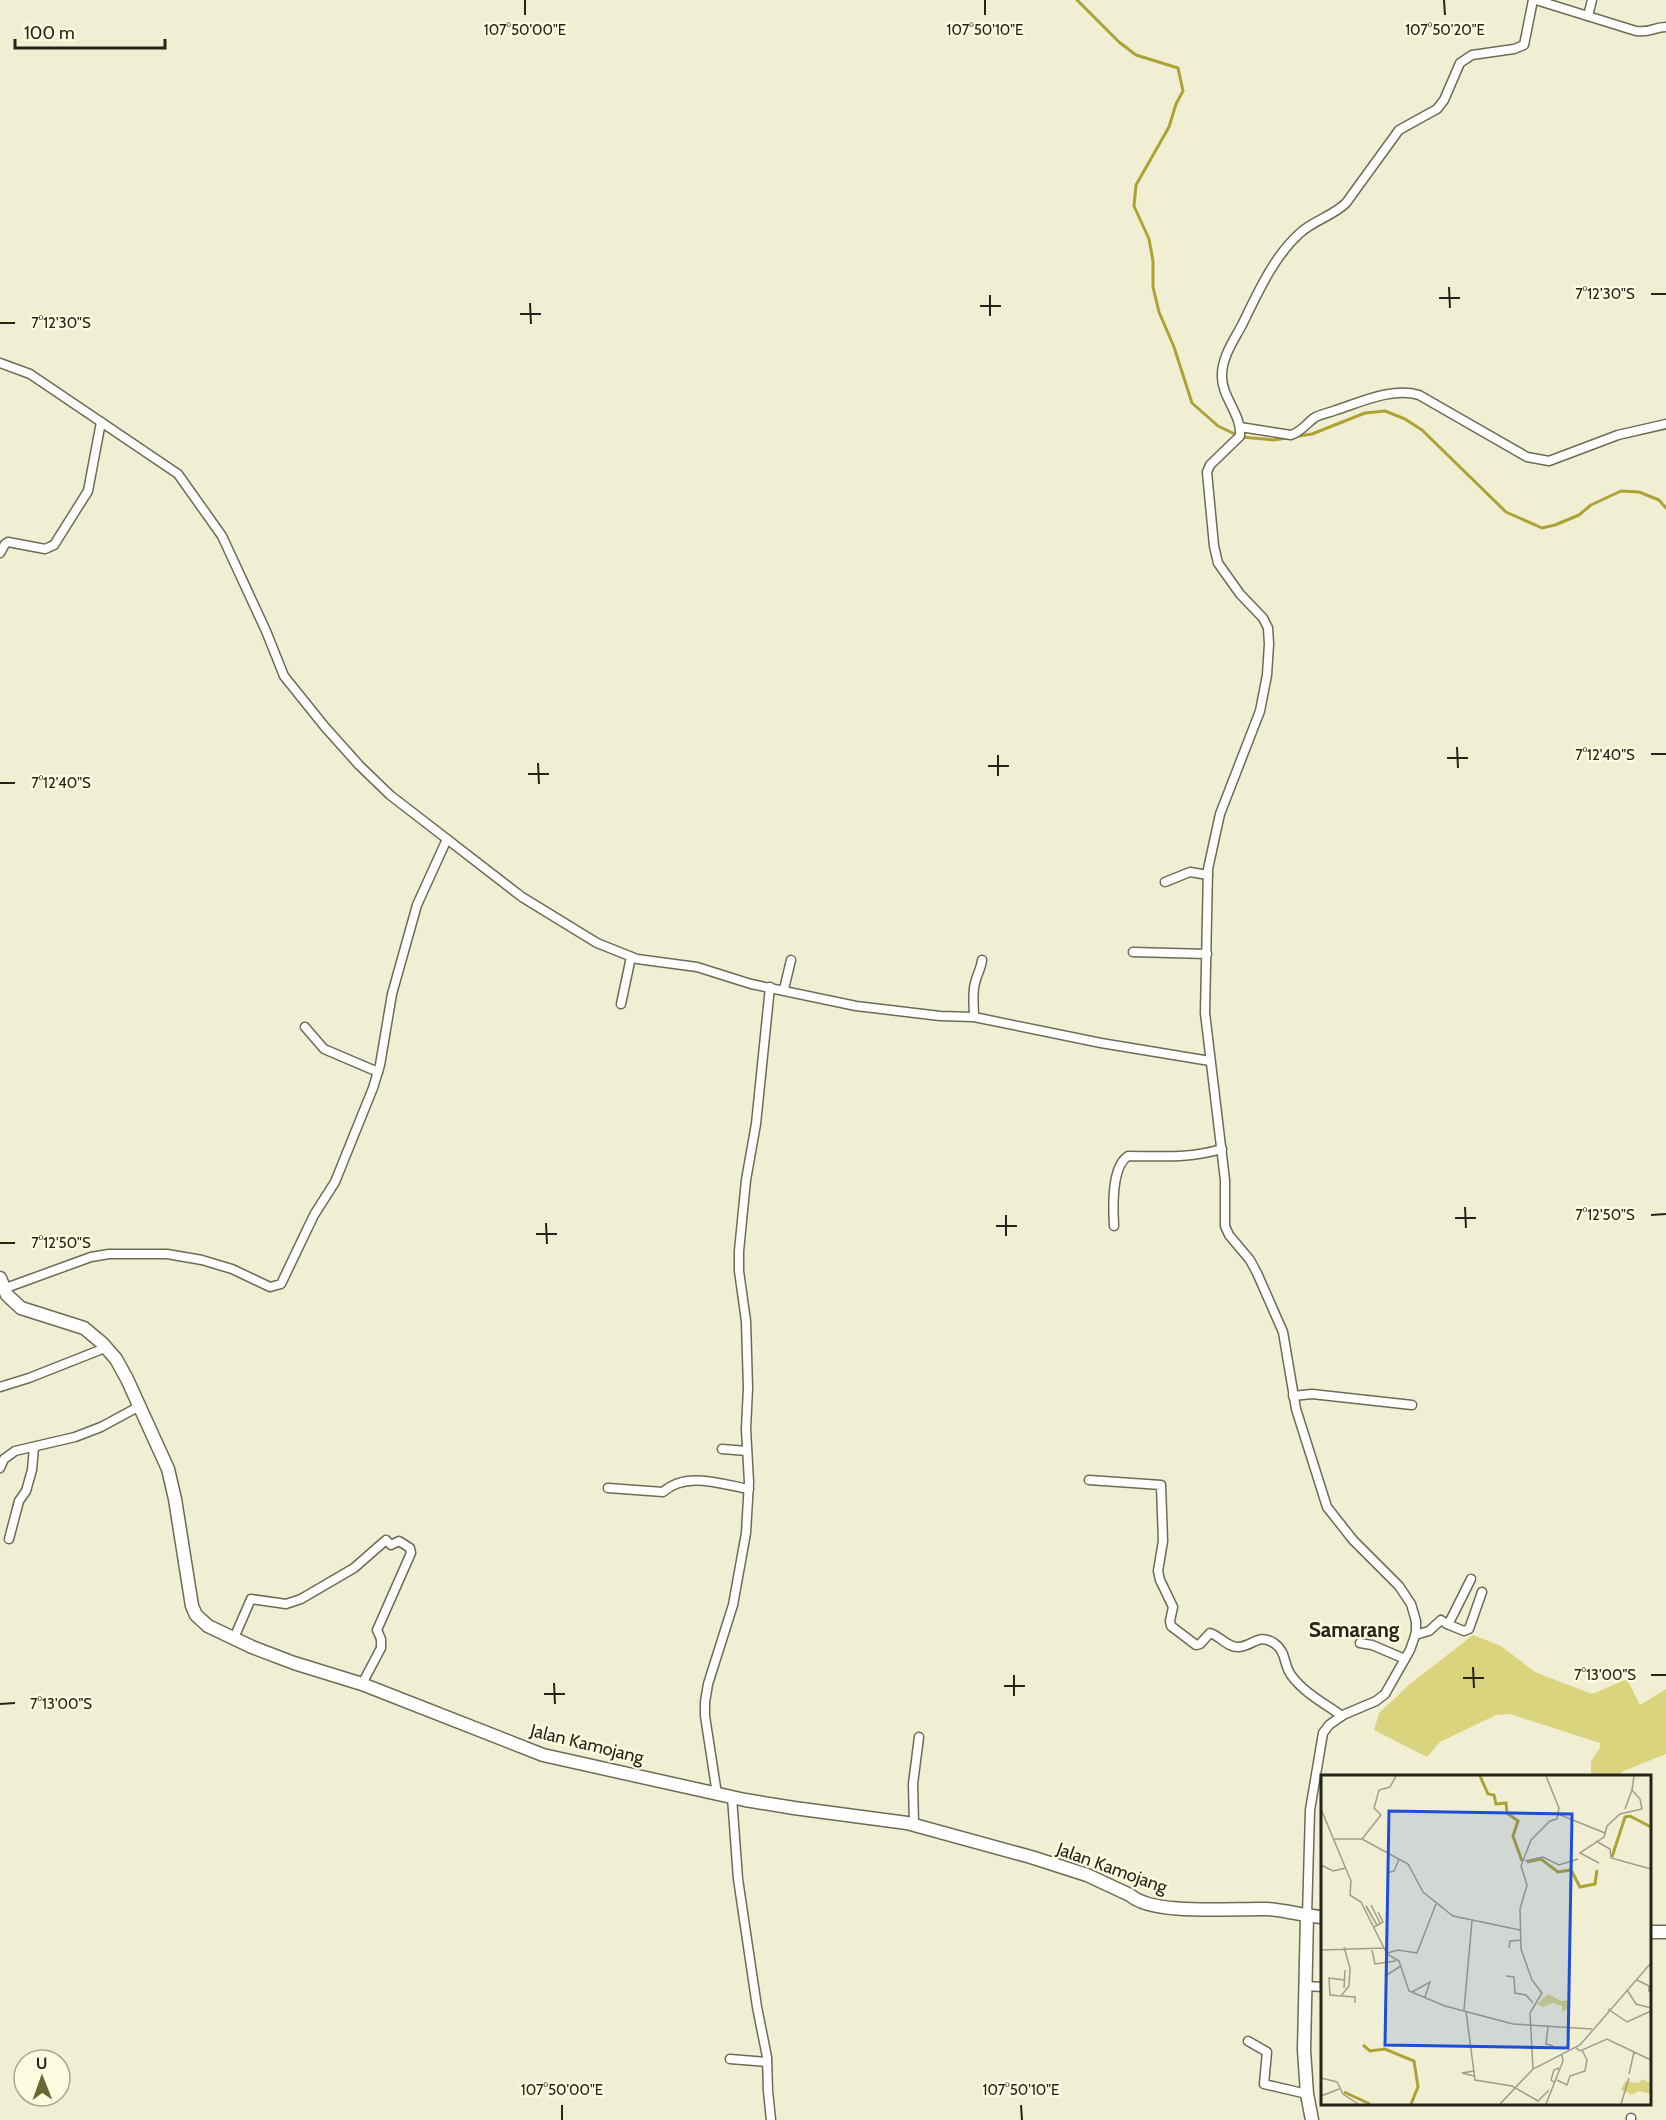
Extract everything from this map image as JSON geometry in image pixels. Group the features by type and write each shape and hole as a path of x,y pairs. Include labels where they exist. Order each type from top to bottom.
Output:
{"main road":[{"name":"Jalan Kamojang","path":"2,1283 14,1303 26,1311 84,1328 116,1359 168,1469 194,1610 208,1626 271,1655 362,1684 543,1755 732,1797 914,1824 1087,1875 1136,1900 1162,1907 1285,1910 1307,1917 1321,1917"},
{"path":"1307,1917 1304,2050 1307,2094 1312,2120"}],"street":[{"path":"1240,431 1223,385 1222,372 1227,354 1262,282 1299,234 1344,205 1399,130 1437,109 1444,100 1460,63 1472,55 1515,49 1524,45 1534,0 1636,31 1651,32 1659,27 1666,27"},
{"path":"1588,16 1592,0"},
{"path":"0,363 30,374 181,478 222,536 284,676 300,698 359,765 390,795 522,897 597,943 631,957 697,967 751,984 784,989 856,1006 940,1016 975,1017 1101,1043 1210,1062"},
{"path":"1240,431 1291,435 1298,433 1315,418 1362,401 1410,392 1527,457 1542,461 1549,461 1618,435 1666,424"},
{"path":"0,553 8,542 41,549 54,545 88,491 101,422"},
{"path":"1240,431 1210,465 1207,472 1215,551 1219,566 1263,618 1268,628 1269,652 1260,711 1220,814 1208,875 1205,1013 1222,1149 1226,1230 1257,1273 1283,1332 1293,1396 1326,1507 1353,1540 1399,1586 1411,1604 1416,1621 1415,1635 1390,1688 1382,1696 1342,1716 1326,1728 1320,1748 1310,1810 1307,1917"},
{"path":"2,1283 91,1257 109,1254 167,1254 202,1260 232,1269 268,1286 278,1286 314,1215 335,1182 373,1088 392,994 417,904 447,839"},
{"path":"1165,882 1190,872 1208,875"},
{"path":"1133,952 1207,954"},
{"path":"621,1004 631,957"},
{"path":"784,989 791,960"},
{"path":"975,1017 972,996 982,960"},
{"path":"717,1794 705,1716 706,1692 728,1622 746,1533 749,1489 746,1321 739,1270 739,1251 746,1180 756,1124 770,987"},
{"path":"304,1027 324,1049 378,1072"},
{"path":"1114,1226 1116,1181 1124,1158 1128,1156 1178,1158 1197,1156 1222,1149"},
{"path":"0,1387 105,1348"},
{"path":"1293,1396 1312,1394 1412,1405"},
{"path":"0,1468 8,1455 75,1437 101,1427 138,1407"},
{"path":"9,1539 19,1501 26,1491 32,1470 34,1447"},
{"path":"722,1449 747,1451"},
{"path":"608,1488 663,1492 670,1485 685,1480 749,1489"},
{"path":"1089,1480 1161,1485 1163,1541 1158,1571 1173,1607 1171,1626 1196,1645 1199,1645 1210,1633 1236,1647 1241,1647 1254,1640 1267,1640 1273,1643 1285,1655 1289,1671 1300,1686 1342,1716"},
{"path":"234,1638 249,1600 286,1604 301,1599 354,1568 386,1540 391,1545 399,1541 410,1548 411,1553 377,1630 381,1639 381,1648 362,1684"},
{"path":"1447,1624 1471,1579"},
{"path":"1415,1635 1429,1631 1441,1620 1464,1631 1469,1629 1482,1592"},
{"path":"1360,1643 1372,1645 1405,1659"},
{"path":"914,1824 913,1784 919,1737"},
{"path":"732,1797 738,1879 757,2007 765,2039 771,2120"},
{"path":"1306,1986 1321,1987"},
{"path":"1248,2041 1267,2052 1264,2084 1307,2094"},
{"path":"730,2059 767,2062"}],"shaded area":[{"path":"1473,1635 1501,1646 1535,1672 1592,1694 1627,1679 1640,1705 1666,1689 1666,1754 1621,1772 1620,1775 1591,1775 1591,1761 1600,1748 1600,1743 1510,1714 1496,1715 1440,1742 1427,1757 1374,1730 1379,1713 1410,1684"}],"waterway":[{"path":"1077,0 1119,42 1136,55 1178,68 1183,91 1176,104 1169,127 1136,185 1134,206 1149,239 1153,261 1153,287 1159,312 1174,347 1192,403 1218,426 1241,437 1274,440 1312,434 1365,413 1385,411 1405,419 1422,430 1506,512 1542,528 1579,515 1591,505 1621,491 1639,492 1659,500 1666,508"}],"district":[{"name":"Samarang","path":"1354,1630"}]}
